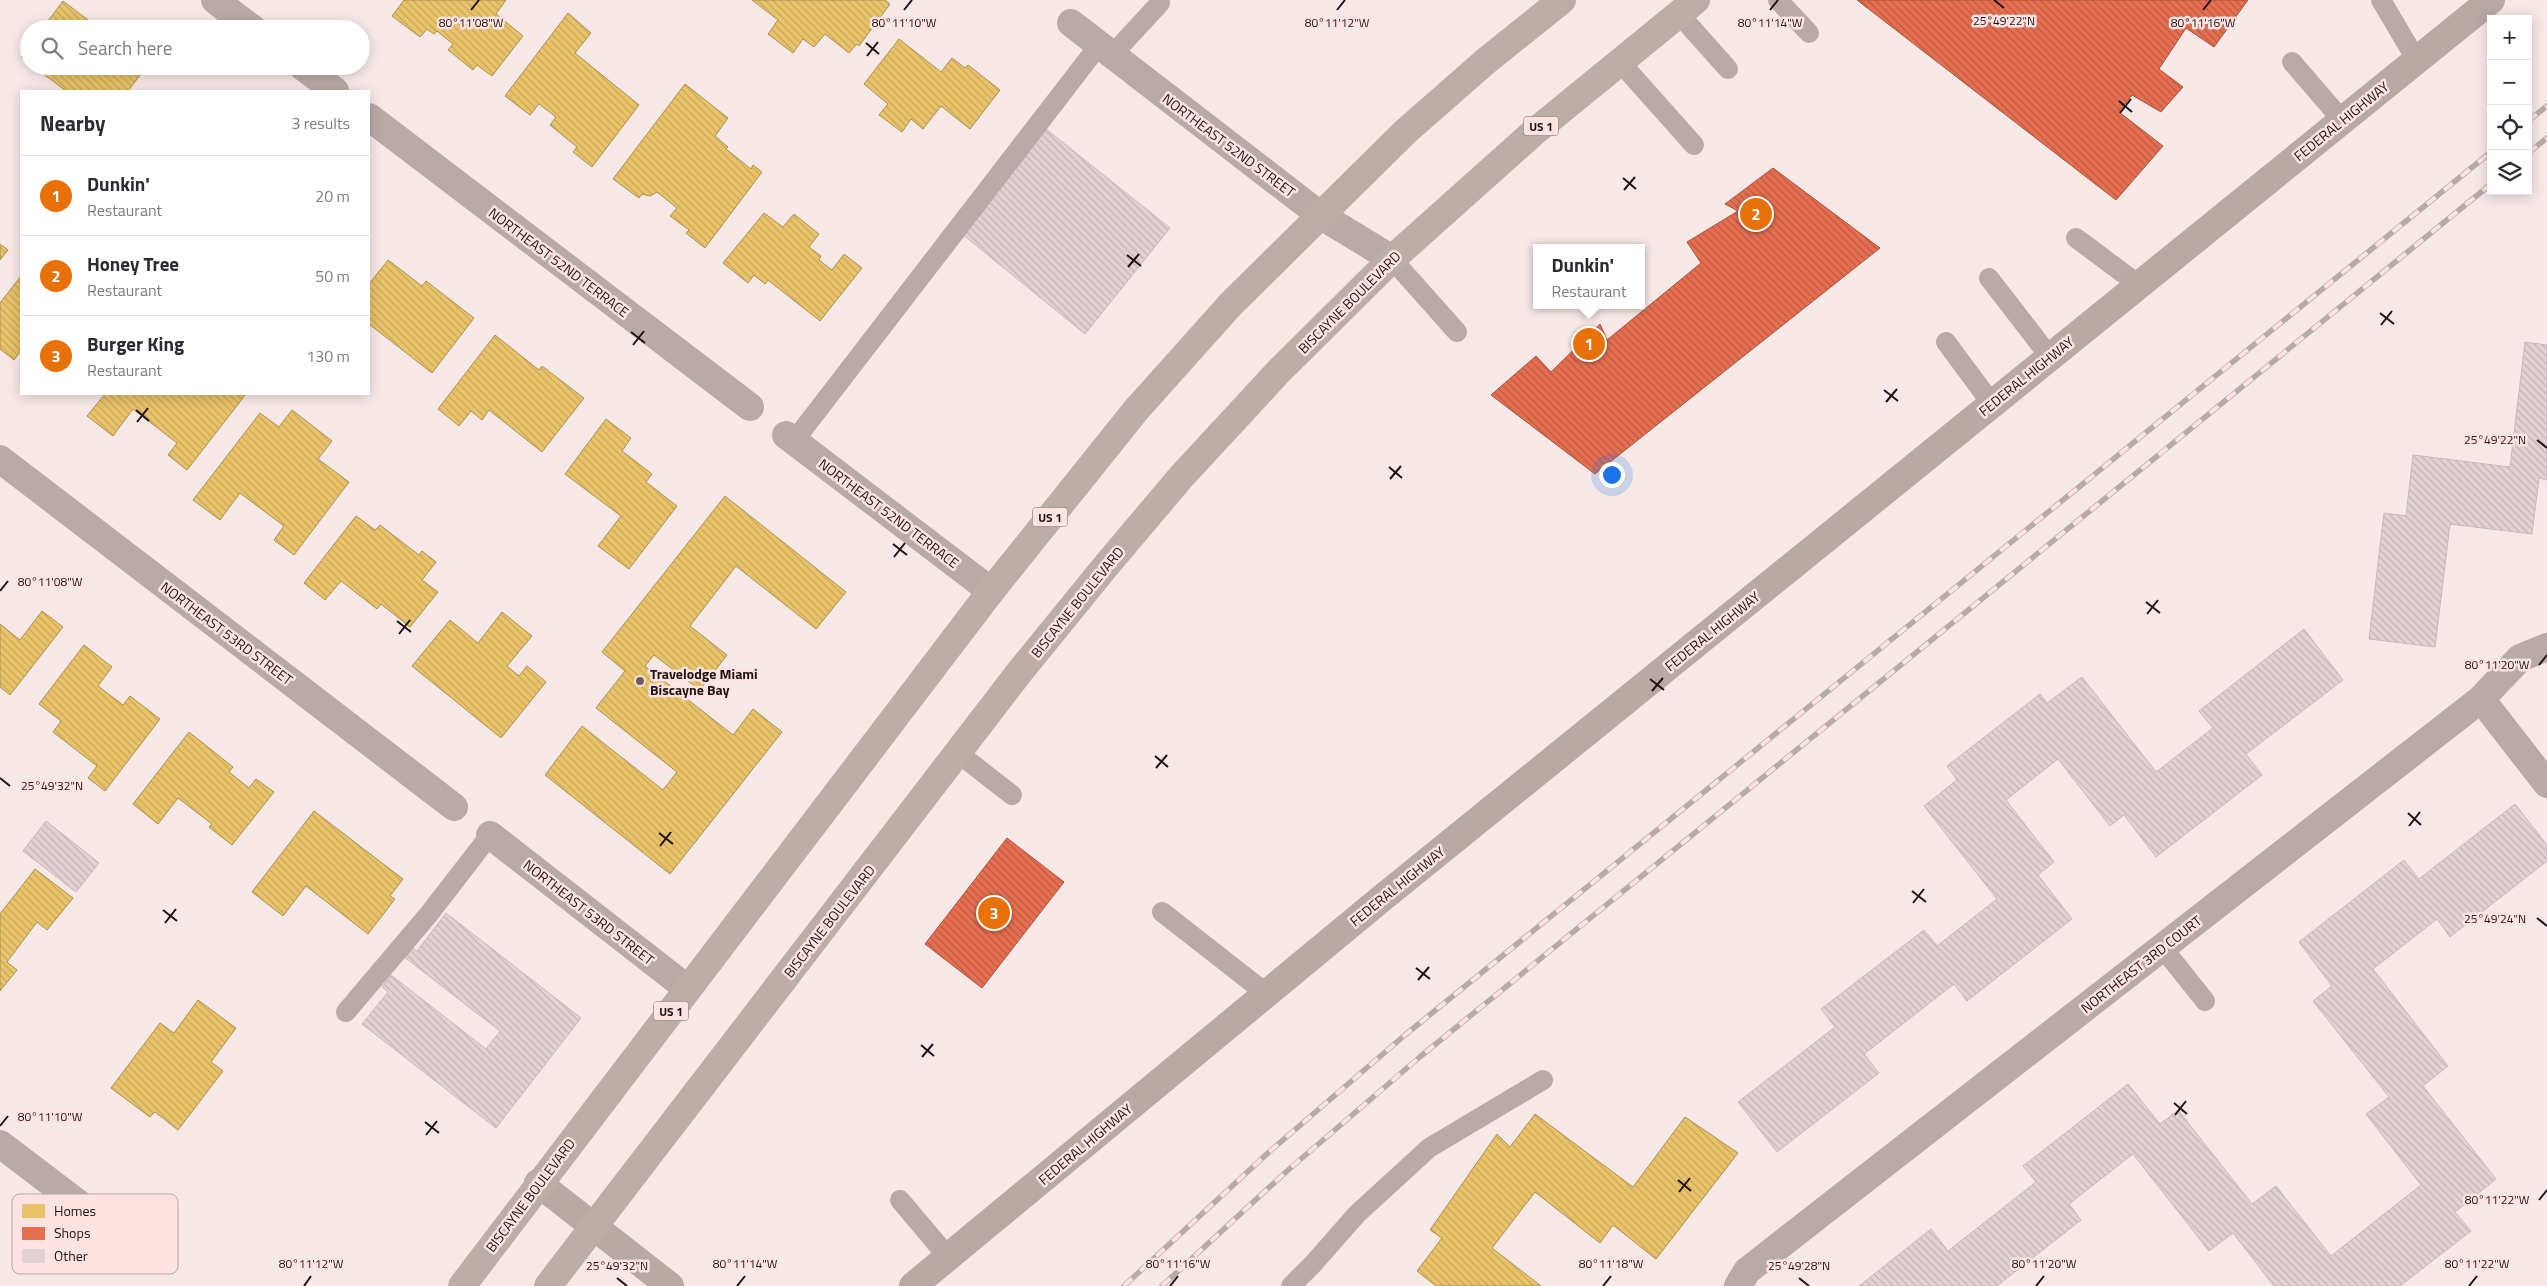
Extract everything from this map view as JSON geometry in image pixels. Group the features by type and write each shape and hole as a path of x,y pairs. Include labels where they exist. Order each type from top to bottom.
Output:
{"main road":[{"name":"BISCAYNE BOULEVARD","path":"462,1286 538,1183 991,591 1136,410 1230,305 1405,132 1486,61 1562,0"},
{"name":"BISCAYNE BOULEVARD","path":"548,1286 958,753 1104,567 1182,477 1279,372 1392,259 1533,133 1688,7"}],"street":[{"path":"215,0 241,20"},
{"name":"FEDERAL HIGHWAY","path":"913,1286 1267,994 2491,0"},
{"name":"NORTHEAST 52ND STREET","path":"1072,23 1320,215 1392,259"},
{"path":"314,75 334,90"},
{"name":"NORTHEAST 52ND TERRACE","path":"370,118 750,408"},
{"name":"NORTHEAST 52ND TERRACE","path":"790,438 991,591"},
{"name":"NORTHEAST 53RD STREET","path":"0,459 454,807"},
{"name":"NORTHEAST 3RD COURT","path":"1738,1286 1747,1271 2481,698 2520,658 2547,647"},
{"path":"2481,698 2547,784"},
{"name":"NORTHEAST 53RD STREET","path":"490,835 688,989"},
{"path":"0,1144 66,1194"},
{"path":"538,1183 670,1286"},
{"path":"937,1286 948,1257"}],"lane":[{"path":"1778,0 1809,33"},
{"path":"2381,0 2417,61"},
{"path":"790,438 1106,50 1160,3"},
{"path":"1688,7 1728,69"},
{"path":"1620,62 1694,146"},
{"path":"2292,62 2342,120"},
{"path":"2076,238 2139,285"},
{"path":"1392,259 1457,332"},
{"path":"1988,278 2050,357"},
{"path":"1946,342 1992,404"},
{"path":"958,753 1012,795"},
{"path":"346,1012 429,914 490,835"},
{"path":"1162,912 1267,994"},
{"path":"2162,947 2205,1001"},
{"path":"1290,1286 1313,1264 1356,1214 1429,1148 1543,1080"},
{"path":"900,1200 948,1257"}],"building: Homes":[{"path":"404,0 506,0 496,14 523,36 492,76 477,65 473,70 448,50 453,44 437,31 434,34 427,29 420,37 392,16"},
{"path":"752,0 885,0 890,4 859,46 857,44 849,53 825,34 814,47 803,39 793,53 768,34 778,20"},
{"path":"63,1 88,20 49,20"},
{"path":"568,13 591,33 575,53 639,105 592,167 573,152 577,147 550,125 556,117 539,104 530,115 505,96"},
{"path":"899,39 941,72 952,58 965,68 968,65 1000,90 970,129 941,106 923,129 911,119 902,132 879,115 888,104 864,84"},
{"path":"45,75 140,75 129,90 65,90"},
{"path":"685,84 728,118 715,136 728,147 726,149 751,169 753,165 762,172 705,248 686,233 689,230 670,216 677,208 657,192 650,196 642,194 639,198 613,179"},
{"path":"764,213 783,227 794,214 819,234 809,247 821,256 819,260 832,270 844,254 862,268 820,321 768,280 765,284 754,275 748,283 723,263"},
{"path":"0,244 8,250 0,260"},
{"path":"388,260 422,286 426,281 474,318 432,373 370,325 370,283"},
{"path":"20,277 20,351 14,360 0,349 0,303"},
{"path":"495,335 539,370 542,366 584,398 542,452 489,410 482,420 471,411 459,426 438,409"},
{"path":"104,395 245,395 187,470 168,455 177,443 133,409 113,436 87,416"},
{"path":"292,410 332,441 318,459 349,482 294,555 274,540 284,526 240,493 220,520 193,500 260,413 279,427"},
{"path":"606,419 631,438 622,451 652,474 646,482 677,506 629,569 598,546 621,516 565,474"},
{"name":"Travelodge Miami Biscayne Bay","path":"725,496 846,592 816,629 736,566 690,626 727,655 700,690 654,655 645,666 733,735 753,709 782,732 670,874 545,775 582,726 663,790 677,772 596,708 625,671 602,652"},
{"path":"356,516 375,530 380,525 419,555 422,551 436,562 422,580 438,592 410,627 381,604 377,609 341,581 325,600 304,583"},
{"path":"42,611 63,627 10,695 0,687 0,624 20,640"},
{"path":"502,612 532,636 507,666 519,676 527,666 546,682 501,738 412,666 450,620 478,643"},
{"path":"84,645 112,667 98,686 123,705 130,696 160,719 105,791 88,778 97,766 53,732 61,721 39,704"},
{"path":"189,732 233,767 229,772 249,788 256,779 274,792 232,845 209,827 212,824 178,798 158,824 133,804"},
{"path":"314,811 403,879 390,896 395,899 368,934 306,886 283,916 252,892"},
{"path":"35,869 73,898 47,930 37,922 7,962 17,970 0,991 0,914"},
{"path":"198,1000 236,1028 211,1062 223,1071 178,1130 155,1112 150,1117 111,1088 160,1023 174,1033"},
{"path":"1535,1114 1633,1187 1685,1117 1738,1153 1656,1259 1613,1225 1600,1243 1535,1192 1492,1248 1541,1286 1436,1286 1417,1271 1442,1238 1430,1230 1497,1134 1510,1147"}],"building: Shops":[{"path":"1857,0 2248,0 2214,47 2186,28 2159,69 2183,87 2161,112 2132,95 2119,112 2163,146 2116,200"},
{"path":"1773,168 1880,248 1595,474 1491,395 1536,356 1551,372 1600,324 1607,340 1645,309 1701,263 1687,242 1738,211 1725,204"},
{"path":"1007,838 1064,882 982,988 925,944"}],"building: Other":[{"path":"1046,129 1170,228 1085,334 962,234"},
{"path":"2525,342 2547,345 2547,480 2539,478 2532,534 2450,524 2435,647 2369,639 2384,513 2406,516 2413,455 2510,467"},
{"path":"2304,629 2343,680 2246,754 2262,775 2156,857 2124,815 2110,826 2058,759 2006,800 2054,862 2038,875 2072,919 1967,1001 1954,984 1864,1054 1879,1073 1777,1152 1738,1102 1835,1027 1821,1009 1924,930 1937,946 1997,899 1924,806 1957,780 1947,766 2040,694 2047,703 2082,677 2156,772 2213,728 2199,711"},
{"path":"2515,804 2547,845 2547,861 2450,937 2437,919 2373,969 2448,1066 2423,1086 2496,1179 2455,1212 2471,1231 2400,1286 2274,1286 2233,1233 2209,1251 2133,1154 2069,1204 2081,1220 1997,1286 1859,1286 1931,1229 1948,1251 2036,1182 2023,1166 2128,1084 2160,1124 2178,1110 2252,1204 2276,1186 2331,1256 2421,1185 2366,1114 2389,1097 2313,1001 2332,986 2299,942 2404,860 2419,879"},
{"path":"46,821 99,863 76,892 23,851"},
{"path":"446,913 581,1018 496,1128 362,1024 388,992 382,987 391,975 486,1049 500,1031 403,956 410,946 417,951"}],"railway":[{"path":"2532,118 2547,106"},
{"path":"2532,150 2547,138"},
{"path":"1124,1286 1269,1152 1405,1035 2487,155"},
{"path":"1162,1286 1287,1171 1421,1056 2487,187"}],"place":[{"name":"Honey Tree","path":"1756,214"},
{"name":"Dunkin'","path":"1589,344"},
{"name":"Travelodge Miami Biscayne Bay","path":"640,681"},
{"name":"Burger King","path":"994,913"}]}
